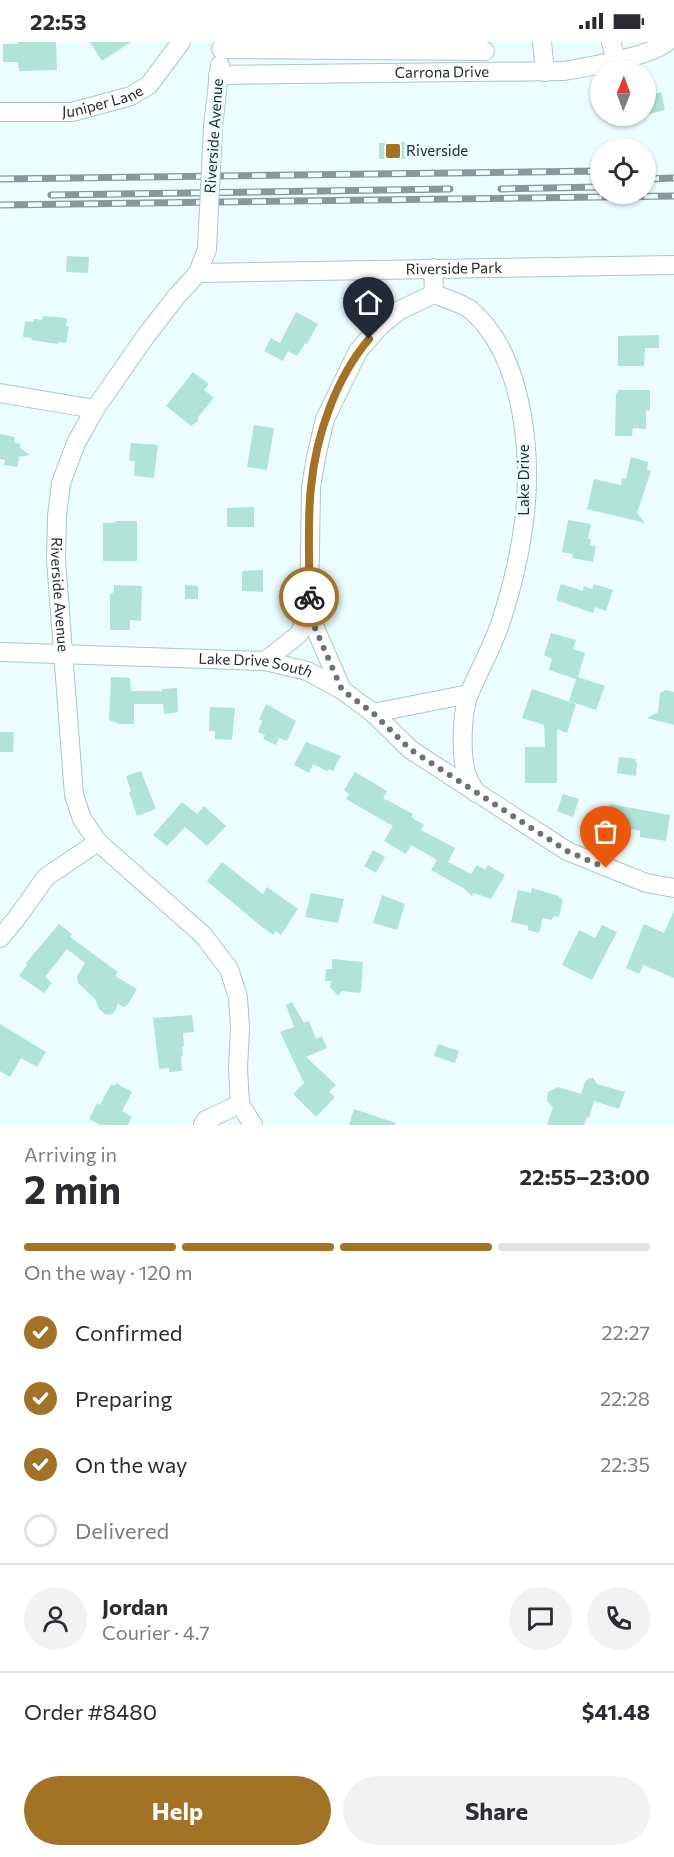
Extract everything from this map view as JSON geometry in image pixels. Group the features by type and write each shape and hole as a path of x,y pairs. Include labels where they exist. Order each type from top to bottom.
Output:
{"street":[{"name":"Juniper Lane","path":"0,112 72,112 131,96 149,85 181,42"},
{"path":"543,42 545,72"},
{"path":"611,42 616,60"},
{"path":"222,46 333,50 485,51"},
{"name":"Riverside Avenue","path":"222,46 213,127 207,249 198,273 145,337 95,409 70,457 59,497 56,560 74,795 82,819 98,842 202,935 230,969 238,996 240,1104 253,1125"},
{"name":"Carrona Drive","path":"616,60 668,47"},
{"path":"327,75 333,50"},
{"name":"Carrona Drive","path":"218,75 545,72 590,66"},
{"name":"Riverside Park","path":"198,273 674,265"},
{"path":"342,690 309,614 310,487 325,419 358,351 380,326 400,310 434,294 433,268"},
{"name":"Lake Drive","path":"434,294 470,309 491,333 510,367 518,396 526,450 526,498 523,530 516,562 501,621 488,658 468,694 464,721 466,774 476,793"},
{"path":"0,393 95,409"},
{"path":"265,661 299,634 309,614"},
{"name":"Lake Drive South","path":"0,652 265,661 307,671 342,690 373,713 411,750 567,851 646,883 674,888"},
{"path":"373,713 468,694"},
{"path":"0,938 46,877 98,842"},
{"path":"202,1125 206,1120 240,1104"}],"building":[{"path":"18,42 56,42 57,70 19,71 18,62 3,62 3,44 18,44"},
{"path":"90,42 131,42 102,61"},
{"path":"661,92 665,110 656,112 656,93"},
{"path":"407,142 407,159 379,159 379,143"},
{"path":"67,256 89,257 88,273 66,272"},
{"path":"296,312 318,324 297,356 288,351 283,361 264,351 271,338 280,343"},
{"path":"43,316 67,318 66,326 69,326 66,343 58,342 58,344 23,337 25,321 42,320"},
{"path":"659,335 659,348 645,348 644,366 618,366 618,336"},
{"path":"193,372 209,384 204,390 214,398 198,417 198,421 191,426 166,406"},
{"path":"619,390 650,390 650,411 646,410 646,429 633,428 632,436 615,436 616,394"},
{"path":"254,425 274,428 267,470 247,467"},
{"path":"0,434 15,437 14,442 21,445 20,448 30,455 19,457 18,467 4,465 5,460 0,459"},
{"path":"131,443 158,445 154,478 134,476 135,461 129,461"},
{"path":"631,457 648,462 647,470 651,471 637,513 645,523 587,509 594,479 621,485 622,478 626,479"},
{"path":"254,507 254,527 227,527 227,508"},
{"path":"568,520 591,524 588,539 591,539 590,545 596,547 593,562 572,558 573,554 562,552"},
{"path":"115,521 137,521 137,561 103,561 103,523 115,523"},
{"path":"263,570 263,592 242,591 242,571"},
{"path":"561,584 583,591 584,586 592,589 594,584 613,590 606,611 595,607 593,613 556,600"},
{"path":"114,585 142,586 141,621 130,620 130,630 110,630 110,594 114,592"},
{"path":"185,585 198,586 198,599 185,599"},
{"path":"551,633 576,640 573,649 585,653 578,677 605,686 596,710 569,701 576,679 549,670 552,659 544,655"},
{"path":"111,677 130,678 131,691 162,691 162,689 177,688 178,712 164,714 163,704 134,704 134,724 119,724 109,720"},
{"path":"532,689 576,704 567,733 557,729 557,783 525,783 525,747 545,747 544,725 522,718"},
{"path":"666,690 674,692 674,725 647,718 658,712 660,693"},
{"path":"266,704 296,721 287,741 279,738 276,745 263,739 265,735 258,732 262,721 259,720"},
{"path":"210,707 235,708 232,740 215,739 215,731 209,731"},
{"path":"0,732 14,732 13,752 0,752"},
{"path":"306,742 341,756 333,771 329,769 327,771 313,764 309,773 294,765"},
{"path":"619,757 636,759 636,776 617,773"},
{"path":"141,771 156,809 137,816 126,776"},
{"path":"355,772 387,791 383,798 413,814 411,817 424,825 421,830 455,848 448,862 471,874 477,865 485,870 488,865 505,875 491,899 474,893 472,896 463,888 431,870 437,860 411,845 406,854 384,841 393,826 346,799 349,794 344,790"},
{"path":"563,794 579,799 573,817 557,811"},
{"path":"182,802 197,814 204,806 226,826 207,846 185,827 167,846 153,835"},
{"path":"610,804 670,815 666,841 640,837 640,831 607,824"},
{"path":"373,850 385,857 376,873 364,866"},
{"path":"222,862 263,894 267,887 298,909 281,935 276,931 273,935 262,927 207,881"},
{"path":"532,888 563,899 559,917 554,916 551,920 543,918 539,933 528,930 528,926 511,922 518,890 531,893"},
{"path":"311,893 344,899 338,923 305,917"},
{"path":"382,895 405,904 397,930 373,923"},
{"path":"674,911 674,978 643,965 639,974 626,968 644,924 664,933"},
{"path":"59,924 72,934 70,937 118,972 115,976 137,989 128,1004 124,1007 118,1004 114,1013 106,1015 99,1009 95,999 78,983 77,976 85,963 67,949 45,977 52,983 44,993 19,976 27,965 26,963"},
{"path":"602,925 617,932 592,980 562,965 579,930 595,938"},
{"path":"332,959 363,962 359,993 342,991 338,996 330,987 331,981 325,981 326,969 332,969"},
{"path":"292,1002 304,1023 309,1021 316,1039 322,1036 327,1048 306,1057 336,1085 329,1092 335,1097 316,1117 293,1094 304,1083 280,1032 294,1027 286,1005"},
{"path":"192,1015 194,1032 183,1033 182,1071 169,1072 169,1068 159,1069 153,1018"},
{"path":"0,1024 46,1052 37,1067 21,1058 10,1077 0,1071"},
{"path":"438,1044 459,1051 455,1063 434,1056"},
{"path":"589,1078 593,1078 597,1084 625,1092 619,1109 594,1101 589,1118 587,1117 584,1125 547,1125 553,1107 547,1101 548,1092 558,1087 581,1094"},
{"path":"116,1083 132,1092 122,1111 132,1117 128,1125 100,1125 89,1119 97,1103 100,1105 111,1084 114,1086"},
{"path":"354,1109 396,1123 395,1125 349,1125"}],"railway":[{"path":"0,179 590,171"},
{"path":"656,179 674,178"},
{"path":"501,189 590,187"},
{"path":"51,195 450,189"},
{"path":"0,205 674,196"}],"way so far":[{"path":"309,597 309,614 342,690 373,713 411,750 567,851 606,868"}],"place":[{"name":"Riverside","path":"393,151"}],"route":[{"path":"309,597 310,487 316,457 325,419 358,351 369,339"}]}
